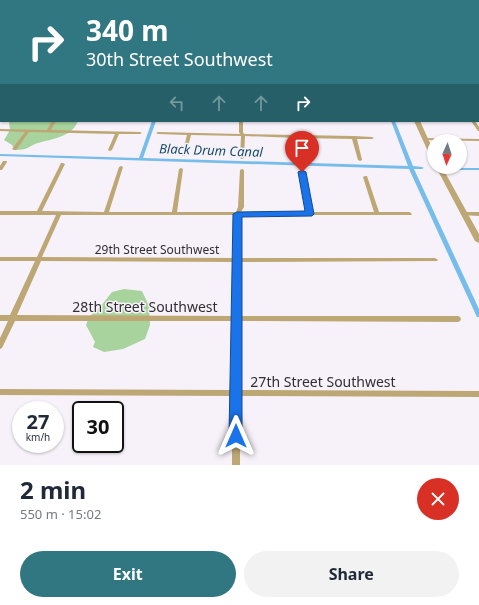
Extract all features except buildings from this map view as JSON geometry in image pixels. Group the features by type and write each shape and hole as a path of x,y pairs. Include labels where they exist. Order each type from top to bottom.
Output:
{"street":[{"path":"48,131 53,122"},
{"path":"242,122 241,132 244,135 242,158"},
{"path":"417,122 427,143"},
{"path":"0,130 140,133"},
{"path":"14,149 28,130"},
{"path":"110,150 118,132"},
{"path":"158,133 372,138"},
{"path":"184,155 189,134"},
{"path":"299,136 300,156"},
{"path":"354,137 360,160"},
{"path":"425,139 479,140"},
{"path":"0,169 5,162"},
{"path":"39,213 63,164"},
{"path":"106,213 122,167"},
{"path":"174,213 181,169"},
{"path":"236,465 237,214 242,207 242,170"},
{"path":"302,172 309,214"},
{"path":"443,174 479,241"},
{"path":"365,177 377,214"},
{"path":"0,213 409,214"},
{"path":"0,346 59,213"},
{"path":"464,214 479,214"},
{"name":"29th Street Southwest","path":"0,259 435,260"},
{"name":"28th Street Southwest","path":"0,318 458,319"},
{"name":"27th Street Southwest","path":"0,392 479,394"}],"green space":[{"path":"9,122 77,122 71,131 66,134 20,150 15,150 12,145 4,140 10,130"},
{"path":"124,289 142,291 149,306 150,325 145,339 123,349 104,352 93,347 95,342 86,325 89,317 101,306 112,292"}],"waterway":[{"path":"141,159 154,122"},
{"path":"393,122 411,168"},
{"name":"Black Drum Canal","path":"0,155 411,168"},
{"name":"Black Drum Canal","path":"411,168 422,168"},
{"path":"411,168 479,315"},
{"name":"Black Drum Canal","path":"467,169 479,169"}],"route":[{"path":"236,436 237,214 309,214 302,172"}]}
